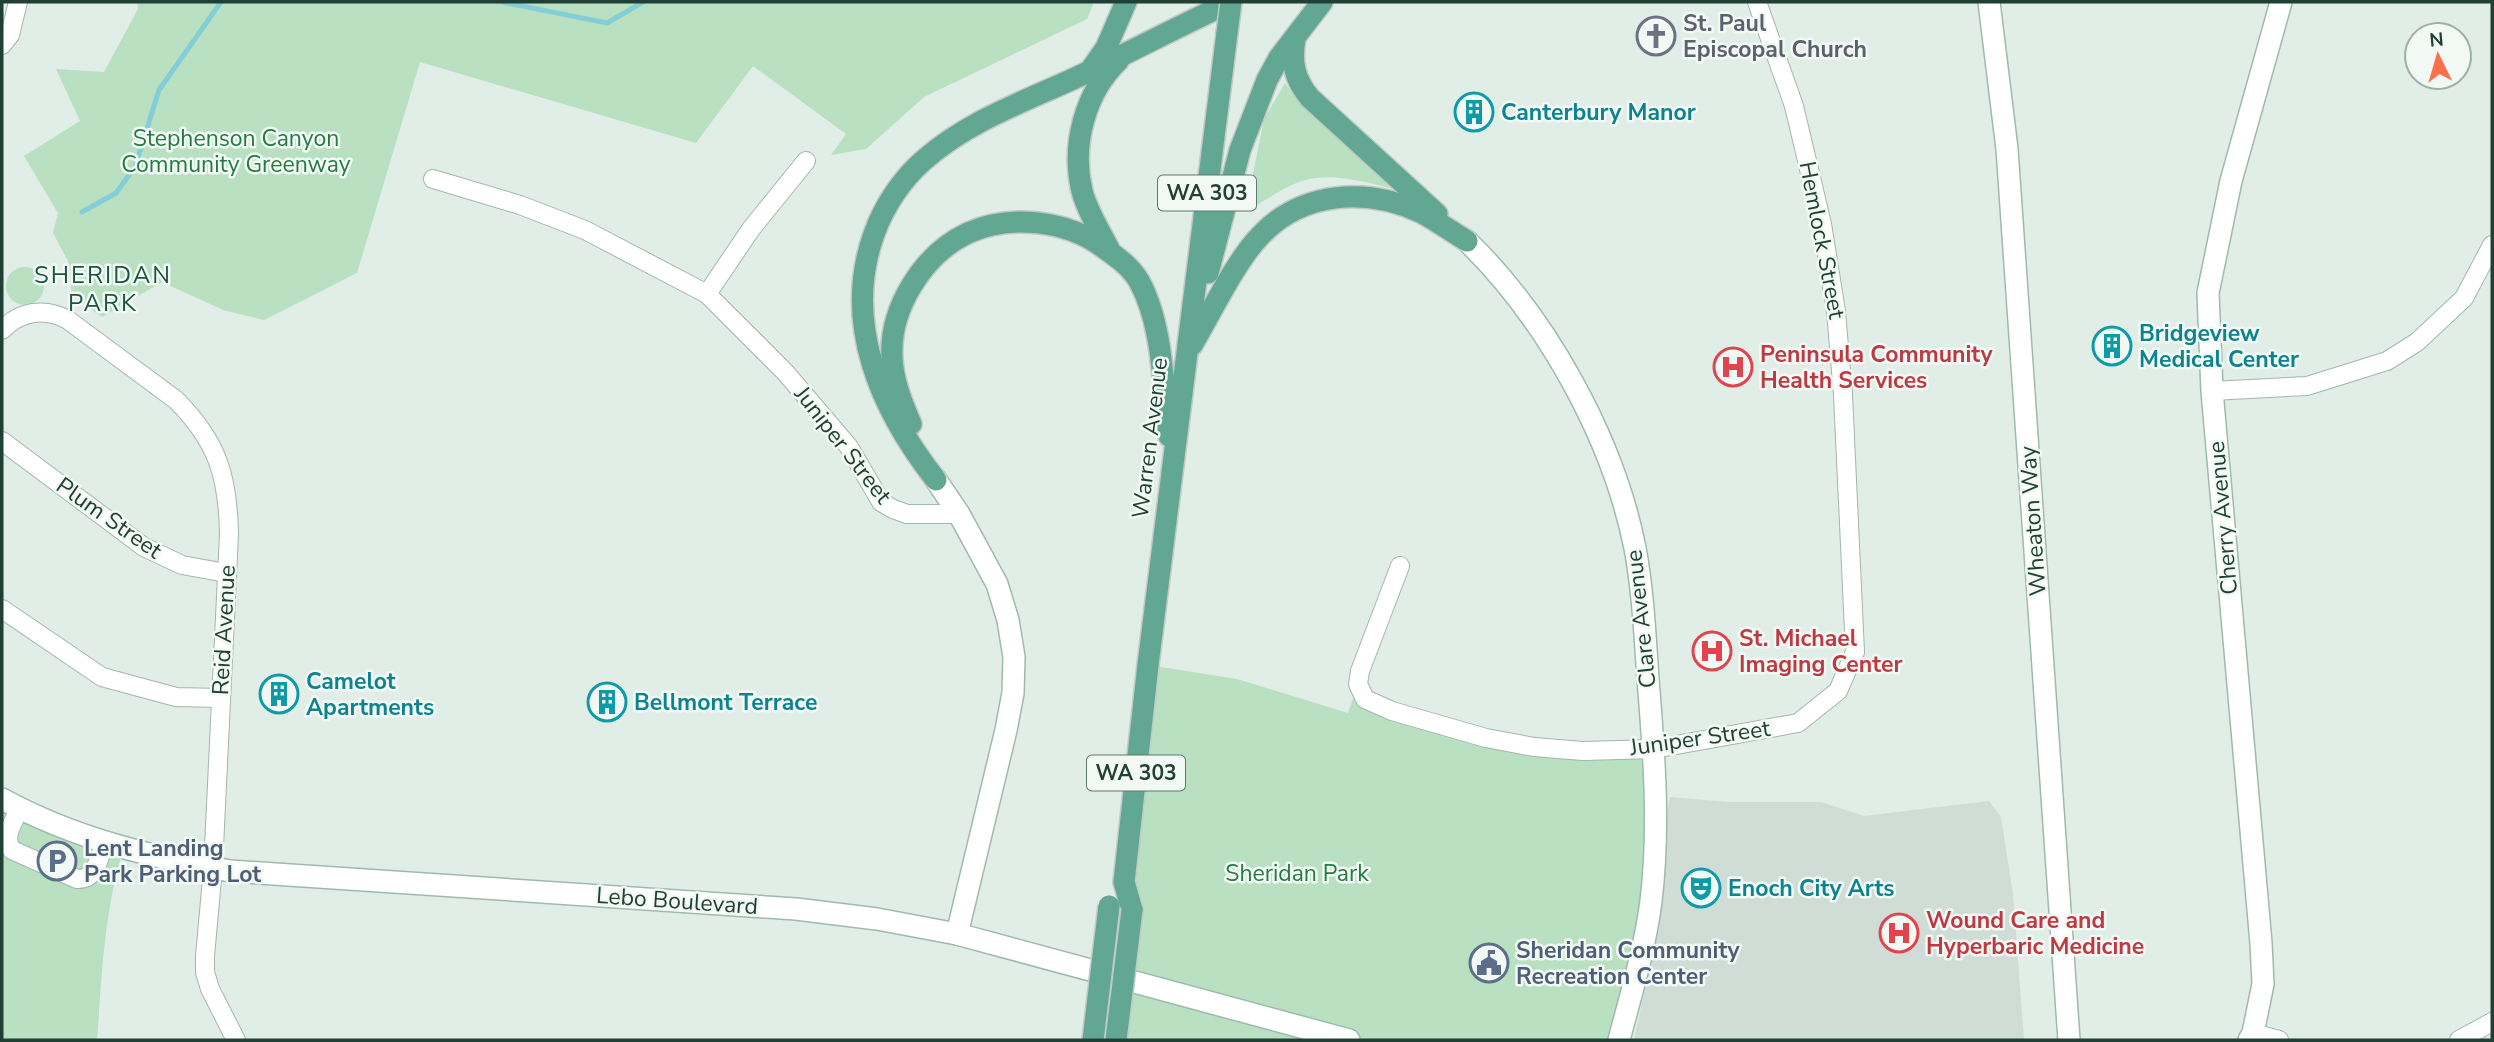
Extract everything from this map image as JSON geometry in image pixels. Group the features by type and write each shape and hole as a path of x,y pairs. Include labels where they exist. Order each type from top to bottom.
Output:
{"main road":[{"path":"1089,72 1106,48 1126,2"},
{"path":"957,934 1006,730 1013,692 1014,657 998,584 959,514 903,435 883,396 865,340 862,306 864,269 879,222 889,202 921,162 941,145 993,114 1089,72 1231,2"},
{"name":"Warren Avenue","path":"1116,1040 1132,910 1124,881 1231,2"},
{"path":"1187,353 1240,150 1266,80 1295,36 1322,2"},
{"name":"Wheaton Way","path":"1989,2 2007,149 2069,1040"},
{"name":"Cherry Avenue","path":"2251,1037 2263,984 2261,943 2212,391 2207,293 2231,181 2281,2"},
{"path":"1295,36 1292,58 1299,85 1467,241"},
{"path":"1111,253 1082,192 1078,153 1090,100 1107,72 1130,50"},
{"path":"1187,353 1258,237 1273,224 1306,204 1336,197 1384,201 1422,213 1467,241"},
{"path":"936,480 902,402 895,378 892,356 895,328 900,307 911,285 947,247 967,234 994,225 1044,223 1075,231 1094,240 1128,267 1138,279 1157,330 1173,464"},
{"name":"Clare Avenue","path":"1467,241 1510,286 1561,360 1594,427 1619,490 1634,546 1654,749 1656,824 1651,899 1640,960 1619,1040"},
{"name":"Lebo Boulevard","path":"10,804 105,841 166,859 248,873 796,909 877,919 957,934 1349,1040"},
{"name":"Warren Avenue","path":"1093,1040 1110,906 1124,881"}],"street":[{"path":"2,46 10,35 18,2"},
{"name":"Hemlock Street","path":"1756,2 1794,106 1822,224 1836,311 1843,394 1855,652 1838,691"},
{"path":"707,294 751,229 806,161"},
{"name":"Juniper Street","path":"433,179 520,205 585,230 707,294 785,372 849,447 881,502 907,514 959,514"},
{"path":"2212,391 2307,386 2387,361 2417,342 2464,298 2492,245"},
{"name":"Reid Avenue","path":"2,330 10,322 31,313 52,313 68,320 176,400 190,414 211,445 225,480 229,534 213,867 205,972 215,1003 236,1040"},
{"name":"Plum Street","path":"2,441 144,547 182,565 226,573"},
{"name":"Juniper Street","path":"1400,566 1360,671 1358,684 1365,699 1486,738 1534,747 1583,751 1654,749 1798,723 1838,691"},
{"path":"2,609 102,677 176,697 220,698"},
{"path":"10,804 7,836 12,850 77,879 92,876 105,841"},
{"path":"2459,1040 2492,1022"},
{"path":"2251,1037 2279,1040"}],"shaded area":[{"path":"1670,797 1728,802 1821,802 1864,816 1989,801 2001,817 2013,894 2024,1040 1634,1040 1657,930 1664,827"}],"green space":[{"name":"Stephenson Canyon Community Greenway","path":"137,2 1094,2 1087,19 924,97 866,149 831,155 846,134 753,66 696,143 420,62 357,273 264,320 223,310 162,282 102,317 72,296 68,261 53,233 58,213 24,156 80,121 56,69 104,72 138,9"},
{"path":"1285,83 1323,125 1402,191 1354,180 1317,178 1292,185 1257,205 1253,174 1264,119"},
{"path":"25,267 38,273 44,286 38,299 25,305 12,299 6,286 12,273"},
{"name":"Sheridan Park","path":"1148,665 1237,679 1348,713 1358,684 1365,699 1486,738 1654,749 1656,824 1619,1040 1116,1040"},
{"path":"2,799 124,848 108,919 97,1040 2,1040"}],"waterway":[{"path":"82,212 116,193 135,167 159,90 221,2"},
{"path":"502,2 607,23 643,2"}],"place":[{"name":"St. Paul Episcopal Church","path":"1656,36"},
{"name":"Canterbury Manor","path":"1474,112"},
{"name":"Bridgeview Medical Center","path":"2112,346"},
{"name":"Peninsula Community Health Services","path":"1733,367"},
{"name":"St. Michael Imaging Center","path":"1712,651"},
{"name":"Camelot Apartments","path":"279,694"},
{"name":"Bellmont Terrace","path":"607,702"},
{"name":"Lent Landing Park Parking Lot","path":"57,861"},
{"name":"Enoch City Arts","path":"1701,888"},
{"name":"Wound Care and Hyperbaric Medicine","path":"1899,933"},
{"name":"Sheridan Community Recreation Center","path":"1489,963"}],"district":[{"name":"SHERIDAN PARK","path":"103,289"}]}
